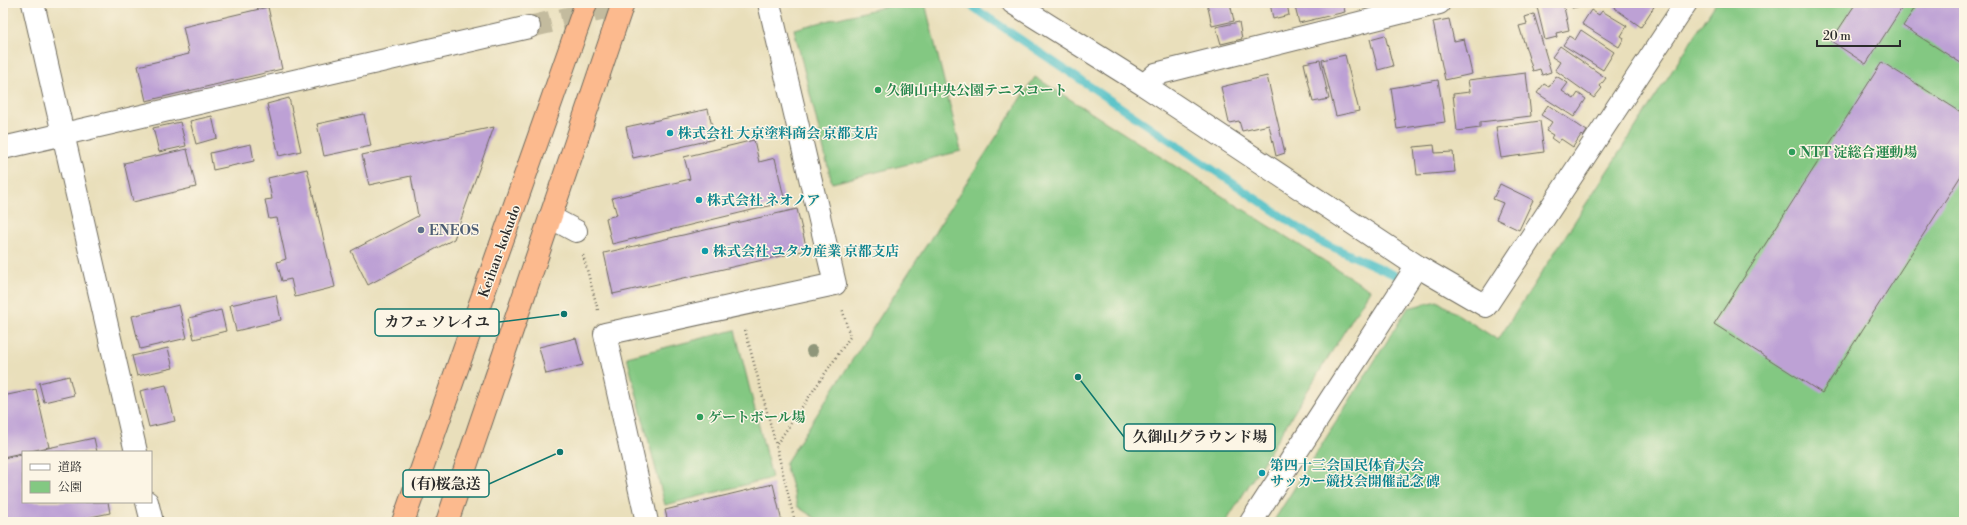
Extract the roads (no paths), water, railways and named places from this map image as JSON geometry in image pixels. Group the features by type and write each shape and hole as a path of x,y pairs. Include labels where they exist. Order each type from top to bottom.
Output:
{"highway":[{"name":"Keihan-kokudo","path":"403,522 586,3"},
{"path":"447,522 623,3"}],"street":[{"path":"33,3 136,451"},
{"path":"647,522 605,334 835,284 769,3"},
{"path":"1013,3 1144,85 1417,266 1486,306 1686,3"},
{"path":"1144,85 1156,74 1366,12 1439,3"},
{"path":"3,148 529,27"},
{"path":"550,217 576,231"},
{"path":"1251,522 1417,266"},
{"path":"147,503 152,522"}],"waterway":[{"path":"967,3 1317,240 1406,280 1405,281"}],"tunnel":[{"path":"529,27 631,3"}],"place":[{"name":"久御山中央公園テニスコート","path":"878,90"},
{"name":"株式会社 大京塗料商会 京都支店","path":"670,133"},
{"name":"NTT 淀総合運動場","path":"1792,152"},
{"name":"株式会社 ネオノア","path":"699,200"},
{"name":"ENEOS","path":"421,230"},
{"name":"株式会社 ユタカ産業 京都支店","path":"705,251"},
{"name":"カフェ ソレイユ","path":"564,314"},
{"name":"久御山グラウンド場","path":"1078,377"},
{"name":"ゲートボール場","path":"700,417"},
{"name":"(有)桜急送","path":"560,452"},
{"name":"第四十三会国民体育大会 サッカー競技会開催記念 碑","path":"1262,473"}]}
